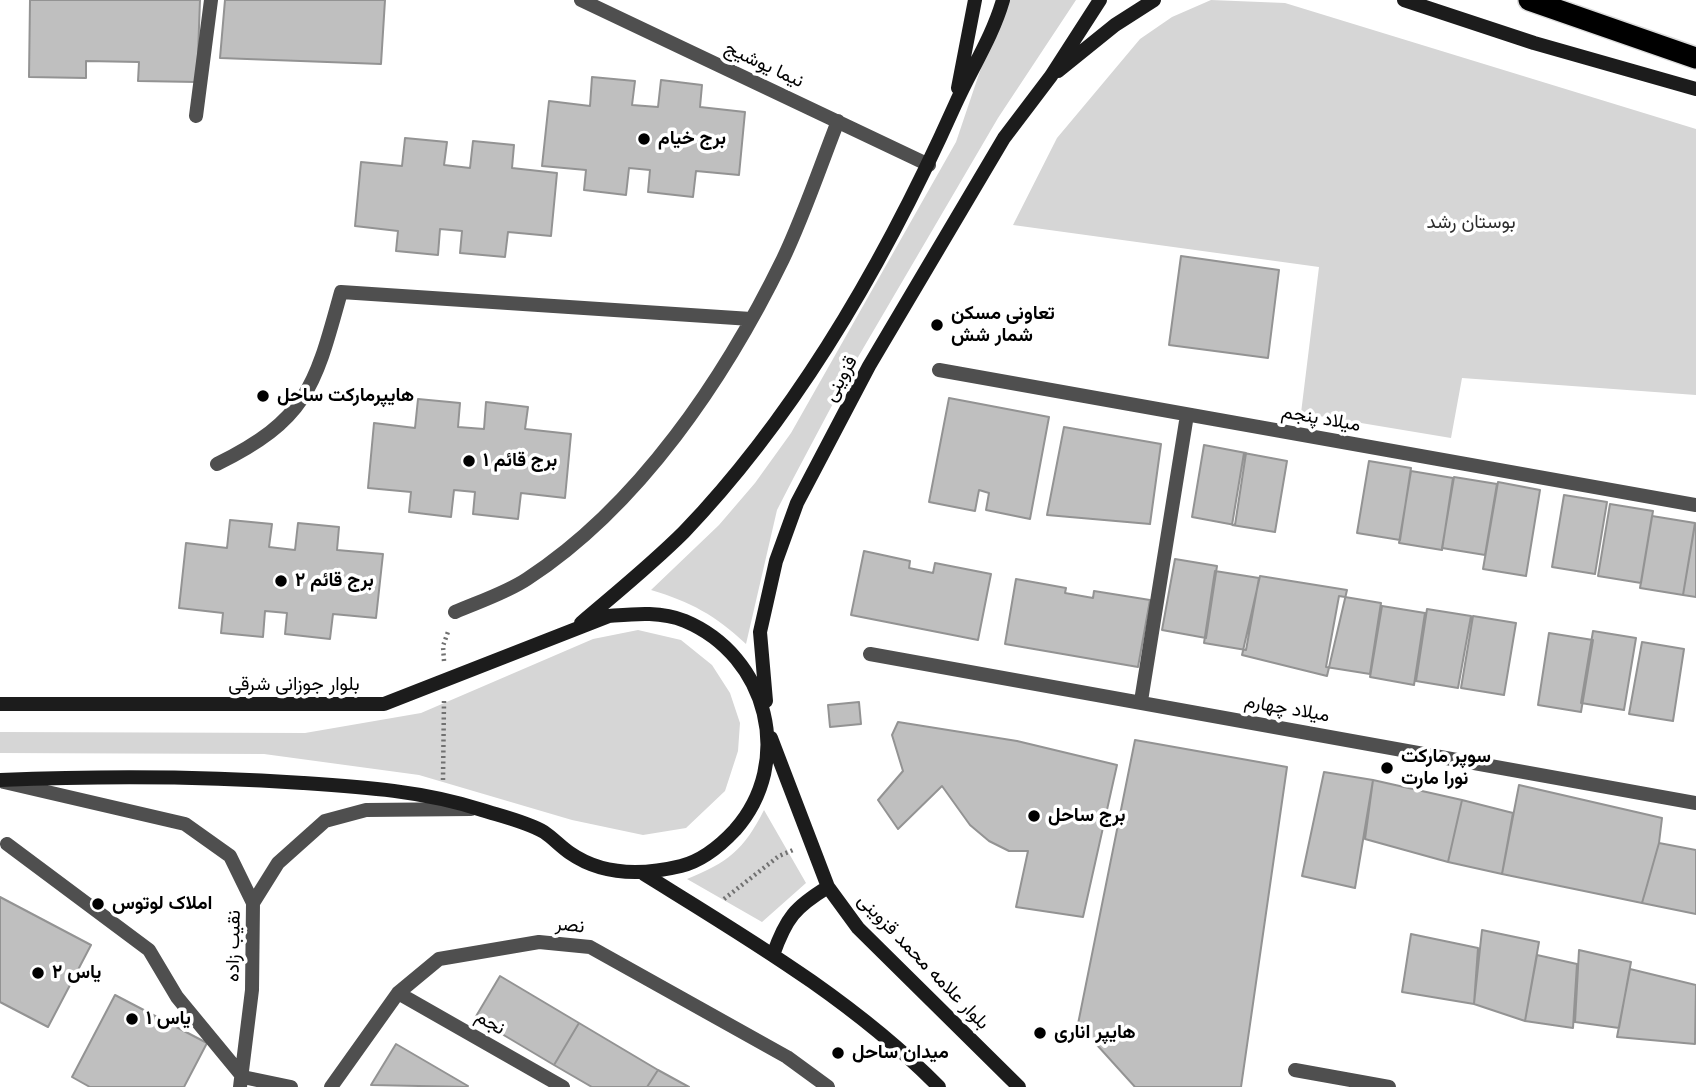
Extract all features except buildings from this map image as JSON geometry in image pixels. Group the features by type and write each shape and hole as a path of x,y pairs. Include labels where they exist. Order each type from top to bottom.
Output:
{"highway":[{"path":"1529,0 1696,58"}],"street":[{"path":"196,116 211,0"},
{"name":"نیما یوشیج","path":"582,0 929,165"},
{"path":"955,105 975,0"},
{"path":"955,105 994,31 1003,0"},
{"path":"1051,76 1100,0"},
{"path":"1051,76 1115,25 1154,0"},
{"path":"1404,0 1534,43 1696,89"},
{"name":"قزوینی","path":"769,734 760,632 776,561 797,503 869,366 1004,138 1051,76"},
{"name":"قزوینی","path":"573,630 683,532 740,467 804,384 929,165 955,105"},
{"path":"455,612 525,580 584,538 686,426 751,319 784,257 838,121"},
{"path":"217,464 258,444 296,411 323,358 341,292 751,319"},
{"name":"میلاد پنجم","path":"939,370 1696,505"},
{"path":"1141,701 1186,415"},
{"path":"0,781 126,776 225,777 374,788 479,809 542,831 572,855 607,869 644,874 685,865 722,844 749,814 766,775 769,734 761,698 743,664 716,638 683,620 646,613 608,616 573,630"},
{"name":"بلوار جوزانی شرقی","path":"0,704 384,704 573,630"},
{"name":"میلاد چهارم","path":"870,654 1696,803"},
{"name":"بلوار علامه محمد قزوینی","path":"769,734 828,887 858,928 1019,1087"},
{"path":"0,781 185,824 230,856 253,903"},
{"name":"نقیب زاده","path":"241,1082 252,990 253,903 278,863 325,821 366,810 479,809"},
{"path":"7,844 149,950 177,997 241,1082 291,1087"},
{"path":"644,874 773,955 848,1007 911,1058 939,1087"},
{"path":"773,955 787,920 795,909 828,887"},
{"name":"نصر","path":"331,1087 398,993 439,958 539,942 590,947 753,1037 828,1087"},
{"name":"نجم","path":"398,993 563,1087"},
{"path":"1295,1070 1389,1087"}],"path":[{"path":"442,800 443,646 455,612"},
{"path":"707,913 779,856 811,844"}],"green space":[{"path":"1004,0 1076,0 998,118 854,364 777,510 746,644 702,611 651,590 719,525 755,483 791,433 956,142"},
{"name":"بوستان رشد","path":"1211,0 1285,3 1696,129 1696,395 1462,378 1451,438 1301,413 1319,267 1013,225 1057,138 1140,39 1172,17"},
{"path":"638,630 681,640 712,665 730,693 740,723 738,751 725,791 686,828 643,835 572,820 419,775 264,754 0,753 0,732 305,733 421,713 593,639"},
{"path":"764,810 806,883 762,922 687,879 733,854 757,824"}],"place":[{"name":"برج خیام","path":"644,139"},
{"name":"تعاونی مسکن شمار شش","path":"937,325"},
{"name":"هایپرمارکت ساحل","path":"263,396"},
{"name":"برج قائم ۱","path":"469,461"},
{"name":"برج قائم ۲","path":"281,581"},
{"name":"سوپر مارکت نورا مارت","path":"1387,768"},
{"name":"برج ساحل","path":"1034,816"},
{"name":"املاک لوتوس","path":"98,904"},
{"name":"یاس ۲","path":"38,973"},
{"name":"یاس ۱","path":"132,1019"},
{"name":"هايپر اناری","path":"1040,1033"},
{"name":"میدان ساحل","path":"838,1053"}]}
